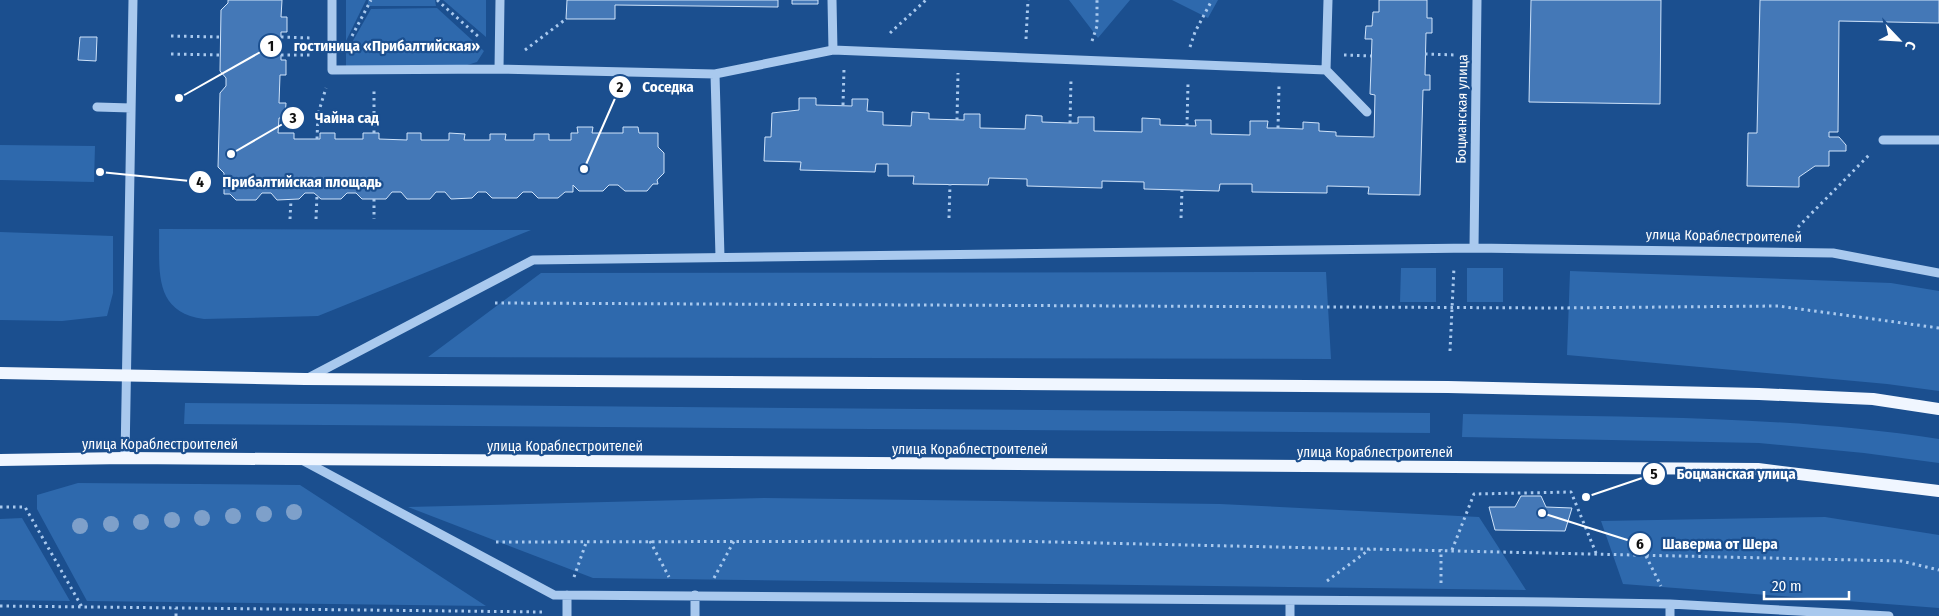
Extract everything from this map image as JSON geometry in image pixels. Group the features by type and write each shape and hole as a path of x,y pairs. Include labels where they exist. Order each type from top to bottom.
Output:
{"main road":[{"name":"улица Кораблестроителей","path":"0,373 305,379 1448,387 1759,394 1873,399 1939,410"},
{"name":"улица Кораблестроителей","path":"0,460 125,458 1758,469 1939,491"}],"street":[{"path":"125,458 133,0"},
{"path":"332,0 332,70 499,69 715,74 833,50 845,50 1326,70 1367,112"},
{"path":"499,69 500,0"},
{"path":"832,0 833,50"},
{"path":"1326,70 1328,0"},
{"name":"Боцманская улица","path":"1474,248 1477,0"},
{"path":"715,74 720,257"},
{"path":"97,107 131,108"},
{"path":"1883,140 1939,140"},
{"name":"улица Кораблестроителей","path":"305,379 533,260 1474,248 1833,253 1939,273"},
{"path":"299,459 554,595 1670,604 1889,616"},
{"path":"567,595 567,614"},
{"path":"695,595 695,616"},
{"path":"1290,601 1290,616"},
{"path":"1670,604 1670,616"}],"path":[{"path":"368,6 371,0"},
{"path":"437,0 499,54"},
{"path":"869,51 926,0"},
{"path":"1025,58 1028,0"},
{"path":"1084,60 1097,26 1098,0"},
{"path":"1187,126 1189,49 1195,32 1212,0"},
{"path":"499,69 566,19"},
{"path":"171,36 220,37"},
{"path":"281,37 332,38"},
{"path":"843,106 845,50"},
{"path":"171,54 220,55"},
{"path":"1425,54 1458,55"},
{"path":"281,55 332,56"},
{"path":"957,120 958,55"},
{"path":"1326,55 1371,56"},
{"path":"1070,123 1071,60"},
{"path":"1278,128 1279,68"},
{"path":"317,139 318,114 332,70"},
{"path":"374,70 374,133"},
{"path":"292,114 292,133"},
{"path":"1798,227 1883,140"},
{"path":"949,218 950,184"},
{"path":"1181,218 1182,190"},
{"path":"316,219 317,195"},
{"path":"374,199 374,219"},
{"path":"290,200 290,219"},
{"path":"1450,351 1454,261"},
{"path":"489,303 1452,308 1778,306 1939,328"},
{"path":"1452,550 1474,494 1571,492 1596,554"},
{"path":"0,507 25,507 82,607"},
{"path":"488,541 586,543 1009,541 1441,549 1901,561 1939,570"},
{"path":"705,595 734,541"},
{"path":"650,542 679,595"},
{"path":"567,595 586,543"},
{"path":"1302,601 1370,548"},
{"path":"1440,602 1441,549"},
{"path":"1646,555 1670,604"},
{"path":"0,606 567,614"},
{"path":"176,608 176,616"},
{"path":"270,609 270,616"},
{"path":"363,610 363,616"}],"shaded area":[{"path":"346,0 366,0 346,41"},
{"path":"368,0 435,0 436,6 368,6"},
{"path":"443,0 486,0 486,37"},
{"path":"1069,0 1130,0 1098,38"},
{"path":"1172,0 1218,0 1208,18"},
{"path":"437,8 484,51 477,62 464,66 346,66 346,53 371,9"},
{"path":"0,145 95,146 94,182 0,180"},
{"path":"159,229 531,230 318,316 204,319 187,315 175,308 167,298 162,286 160,273"},
{"path":"0,232 113,236 113,293 107,316 62,321 0,320"},
{"path":"1401,268 1436,268 1436,302 1400,302"},
{"path":"1467,268 1503,268 1503,302 1467,302"},
{"path":"1570,271 1891,283 1939,291 1939,391 1887,384 1567,355"},
{"path":"1326,272 1331,359 428,357 541,273"},
{"path":"185,403 1430,413 1430,433 184,424"},
{"path":"1463,414 1761,421 1880,431 1939,439 1939,463 1864,453 1759,443 1462,437"},
{"path":"78,483 300,485 486,606 87,601 37,509 37,495"},
{"path":"765,498 1220,504 1479,517 1526,590 593,578 408,507"},
{"path":"1825,517 1939,535 1939,608 1623,584 1601,521"},
{"path":"22,518 70,601 0,600 0,519"}],"building":[{"path":"228,0 282,0 281,17 287,17 287,32 281,32 281,60 286,60 286,75 280,75 279,103 286,103 285,118 279,118 278,133 294,133 294,139 320,139 320,133 335,133 335,139 363,139 363,133 379,133 379,139 407,140 407,133 421,133 421,140 449,140 449,133 465,134 464,140 490,140 490,134 506,134 505,140 534,140 534,134 549,134 549,140 571,140 571,133 578,133 577,127 593,127 592,133 623,133 623,127 638,127 639,133 658,133 658,147 664,153 664,173 657,180 658,184 653,184 647,191 625,191 618,185 609,185 603,191 579,191 573,185 573,192 565,192 558,198 538,198 532,192 523,192 517,198 492,198 486,192 478,192 472,198 451,199 445,192 436,192 430,199 407,199 401,192 392,192 386,199 362,199 356,193 347,193 341,199 321,199 314,193 305,193 299,199 277,200 271,193 262,193 256,200 236,200 230,194 224,194 224,173 218,167 220,93 226,86 226,78 220,71 221,10 228,3"},
{"path":"567,0 778,0 778,7 615,5 615,19 566,19"},
{"path":"792,0 818,0 818,4 792,4"},
{"path":"1379,0 1427,0 1427,18 1432,18 1432,33 1426,33 1425,75 1430,75 1430,90 1423,90 1420,195 1368,194 1369,187 1327,186 1327,193 1252,192 1252,184 1220,184 1219,191 1144,189 1144,182 1102,181 1102,188 1027,186 1027,179 989,178 988,185 913,184 914,176 888,176 888,164 876,164 875,172 800,170 801,162 764,161 765,137 771,137 772,113 799,110 799,98 816,98 816,105 852,106 852,99 868,99 867,111 883,112 883,125 911,126 912,112 929,113 929,119 964,120 964,114 980,114 980,128 1025,129 1026,115 1042,116 1042,122 1070,123 1078,123 1078,117 1094,117 1094,131 1142,132 1142,118 1160,119 1160,125 1196,126 1195,120 1211,120 1211,134 1250,135 1250,121 1268,121 1267,128 1303,129 1303,122 1319,123 1319,131 1336,132 1336,136 1374,137 1375,95 1370,94 1372,39 1365,39 1366,26 1372,26 1373,12 1379,12"},
{"path":"1531,0 1661,0 1660,104 1529,102"},
{"path":"1760,0 1939,0 1939,23 1839,21 1838,132 1829,132 1829,137 1839,137 1846,145 1846,151 1829,151 1829,166 1815,166 1799,177 1799,187 1747,186 1748,133 1757,133"},
{"path":"80,37 97,37 96,61 78,60"},
{"path":"1521,496 1541,496 1546,507 1572,508 1565,531 1495,530 1489,507 1515,507"}],"place":[{"name":"гостиница «Прибалтийская»","path":"179,98"},
{"name":"Чайна сад","path":"231,154"},
{"name":"Соседка","path":"584,169"},
{"name":"Прибалтийская площадь","path":"100,172"},
{"name":"Боцманская улица","path":"1586,497"},
{"name":"Шаверма от Шера","path":"1542,513"}]}
